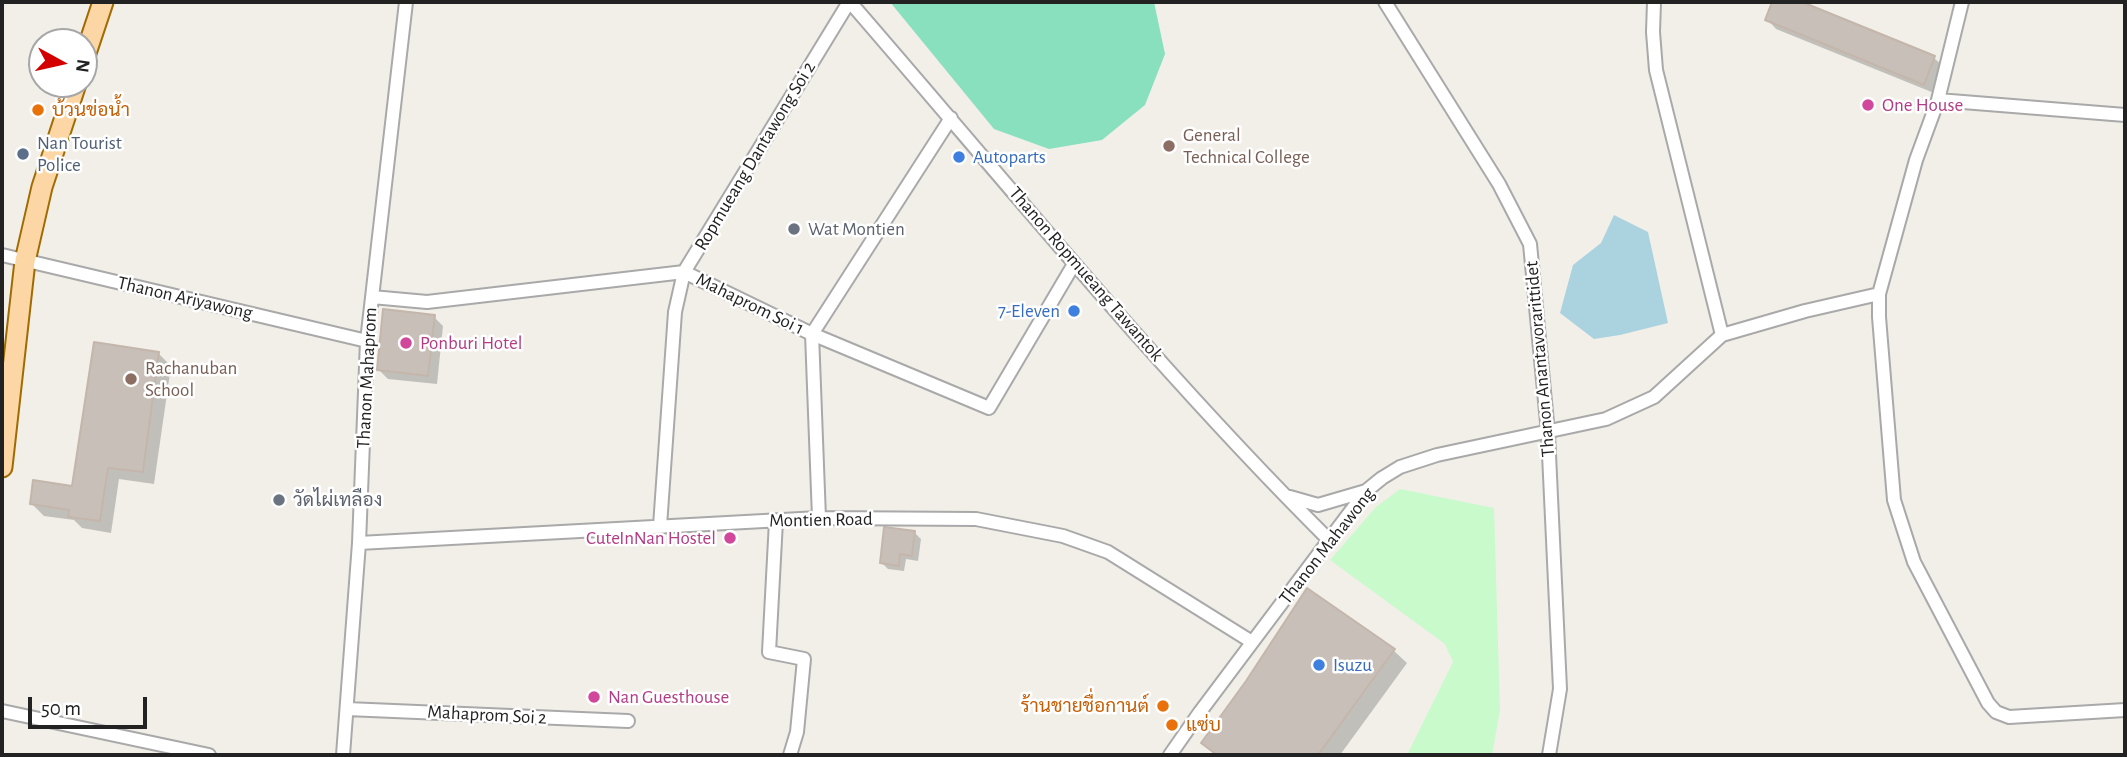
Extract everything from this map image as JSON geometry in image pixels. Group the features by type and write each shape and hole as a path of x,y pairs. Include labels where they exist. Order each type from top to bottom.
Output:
{"main road":[{"path":"93,28 100,2"},
{"path":"2,467 5,407 25,261 42,187 71,98"}],"street":[{"name":"Thanon Mahaprom","path":"343,755 359,542 367,341 406,2"},
{"name":"Thanon Ropmueang Tawantok","path":"850,2 1074,264 1283,495 1329,541"},
{"name":"Ropmueang Dantawong Soi 2","path":"660,526 675,312 684,272 850,2"},
{"name":"Thanon Anantavorarittidet","path":"1385,2 1499,184 1530,244 1548,433 1560,689 1549,755"},
{"path":"1654,2 1656,70 1722,335 1805,311 1879,294"},
{"path":"1962,2 1938,100 1916,160 1879,294 1894,500 1914,562 1988,703 1996,712 2009,717 2125,710"},
{"path":"1938,100 2125,115"},
{"path":"819,518 812,334 951,118"},
{"name":"Thanon Ariyawong","path":"2,256 367,341"},
{"name":"Mahaprom Soi 1","path":"372,297 427,302 684,272 812,334 989,408 1074,264"},
{"name":"Thanon Mahawong","path":"1170,755 1367,491 1382,478 1400,467 1437,455 1606,419 1654,397 1722,335"},
{"path":"1283,495 1318,505 1367,491"},
{"name":"Montien Road","path":"359,542 819,518 976,519 1063,536 1108,552 1252,642"},
{"path":"776,521 769,652 804,659 797,732 790,755"},
{"name":"Mahaprom Soi 2","path":"347,709 628,722"},
{"path":"2,711 209,755"}],"green space":[{"path":"890,2 1154,2 1165,54 1145,105 1102,140 1049,149 994,129"},
{"path":"1400,489 1494,508 1500,710 1492,755 1407,755 1453,662 1445,644 1330,560 1376,507"}],"water":[{"path":"1614,215 1648,232 1668,323 1594,339 1560,313 1573,265 1601,243"}],"building":[{"path":"1772,2 1802,2 1935,56 1924,85 1765,20"},
{"name":"Ponburi Hotel","path":"383,309 435,315 428,376 377,370"},
{"path":"94,342 159,352 143,472 108,468 100,521 68,517 69,510 30,504 33,480 72,486"},
{"path":"884,527 915,531 912,556 900,554 899,566 880,563"},
{"name":"Isuzu","path":"1307,588 1395,649 1318,755 1217,755 1201,743 1246,681"}],"place":[{"name":"One House","path":"1868,105"},
{"name":"บ้วนข่อน้ำ","path":"38,110"},
{"name":"General Technical College","path":"1169,146"},
{"name":"Nan Tourist Police","path":"23,154"},
{"name":"Autoparts","path":"959,157"},
{"name":"Wat Montien","path":"794,229"},
{"name":"7-Eleven","path":"1074,311"},
{"name":"Ponburi Hotel","path":"406,343"},
{"name":"Rachanuban School","path":"131,379"},
{"name":"วัดไผ่เทลือง","path":"279,500"},
{"name":"CuteInNan Hostel","path":"730,538"},
{"name":"Isuzu","path":"1319,665"},
{"name":"Nan Guesthouse","path":"594,697"},
{"name":"ร้านชายชื่อกานต์","path":"1163,706"},
{"name":"แซ่บ","path":"1172,725"}]}
